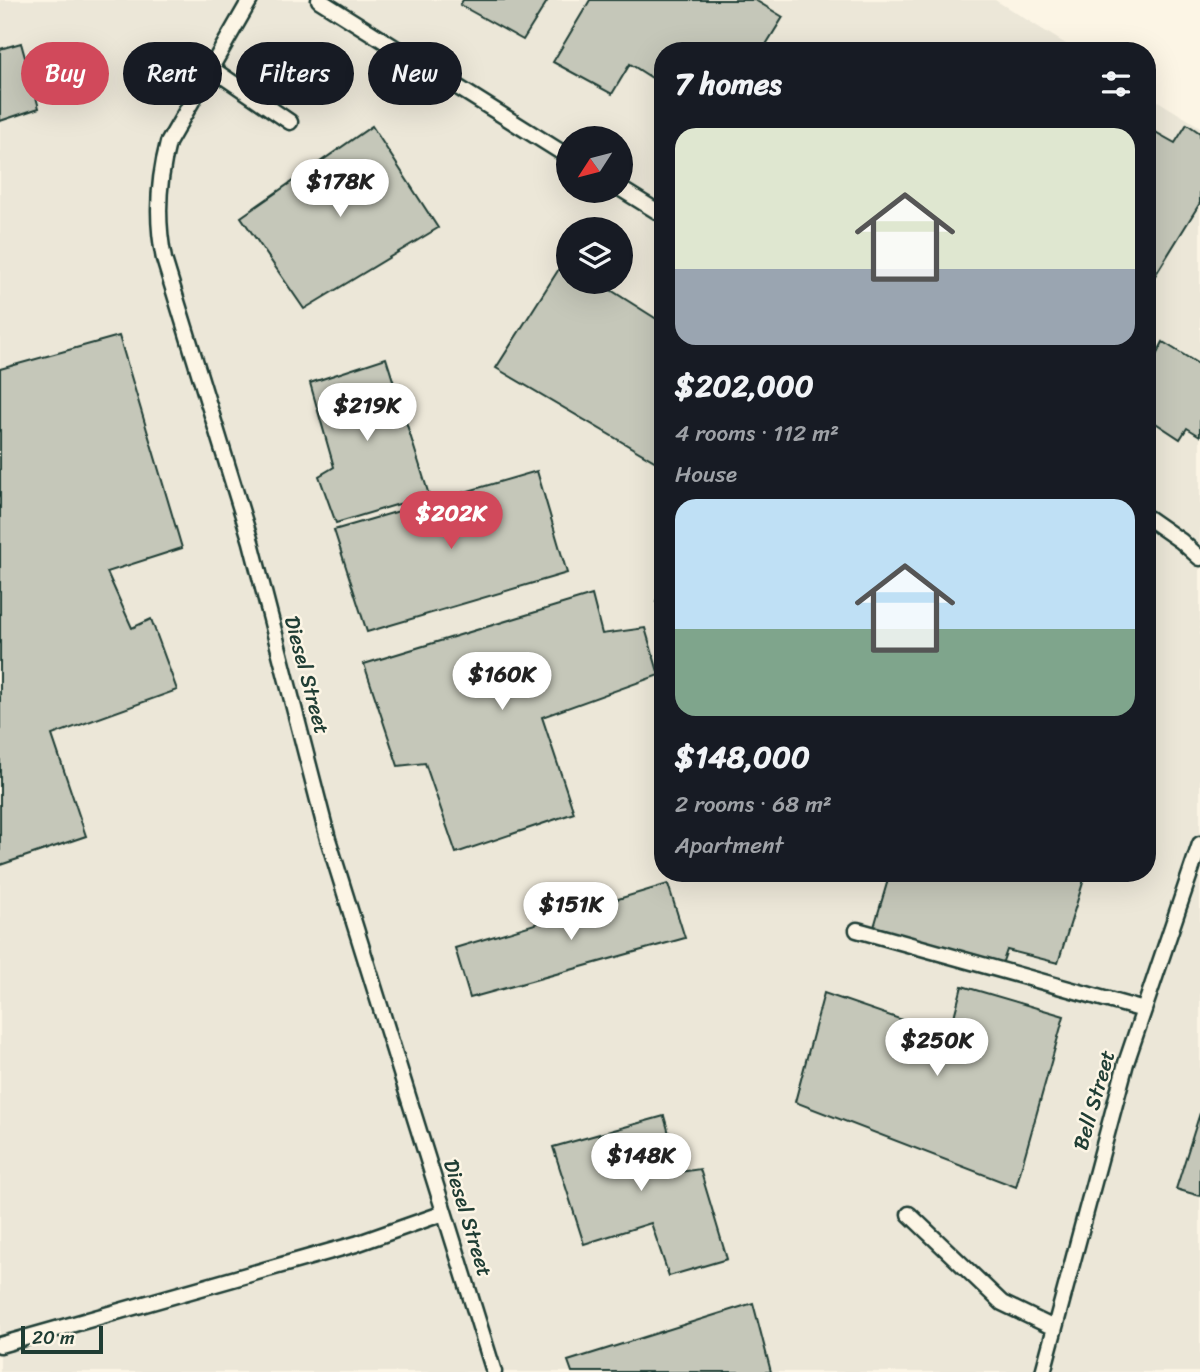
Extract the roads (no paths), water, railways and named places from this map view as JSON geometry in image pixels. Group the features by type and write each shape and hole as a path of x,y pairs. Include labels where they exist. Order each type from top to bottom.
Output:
{"lane":[{"name":"Diesel Street","path":"222,49 250,0"},
{"path":"319,0 556,149"},
{"path":"222,76 290,122"},
{"name":"Diesel Street","path":"190,105 168,143 163,162 158,206 159,237 164,259 251,542 328,839 494,1372"},
{"path":"634,197 654,209"},
{"path":"1156,524 1200,558"},
{"name":"Bell Street","path":"1043,1372 1126,1063 1200,844"},
{"path":"857,930 1144,1010"},
{"path":"0,1345 356,1244 444,1213"},
{"path":"909,1214 1002,1303 1055,1328"}]}
